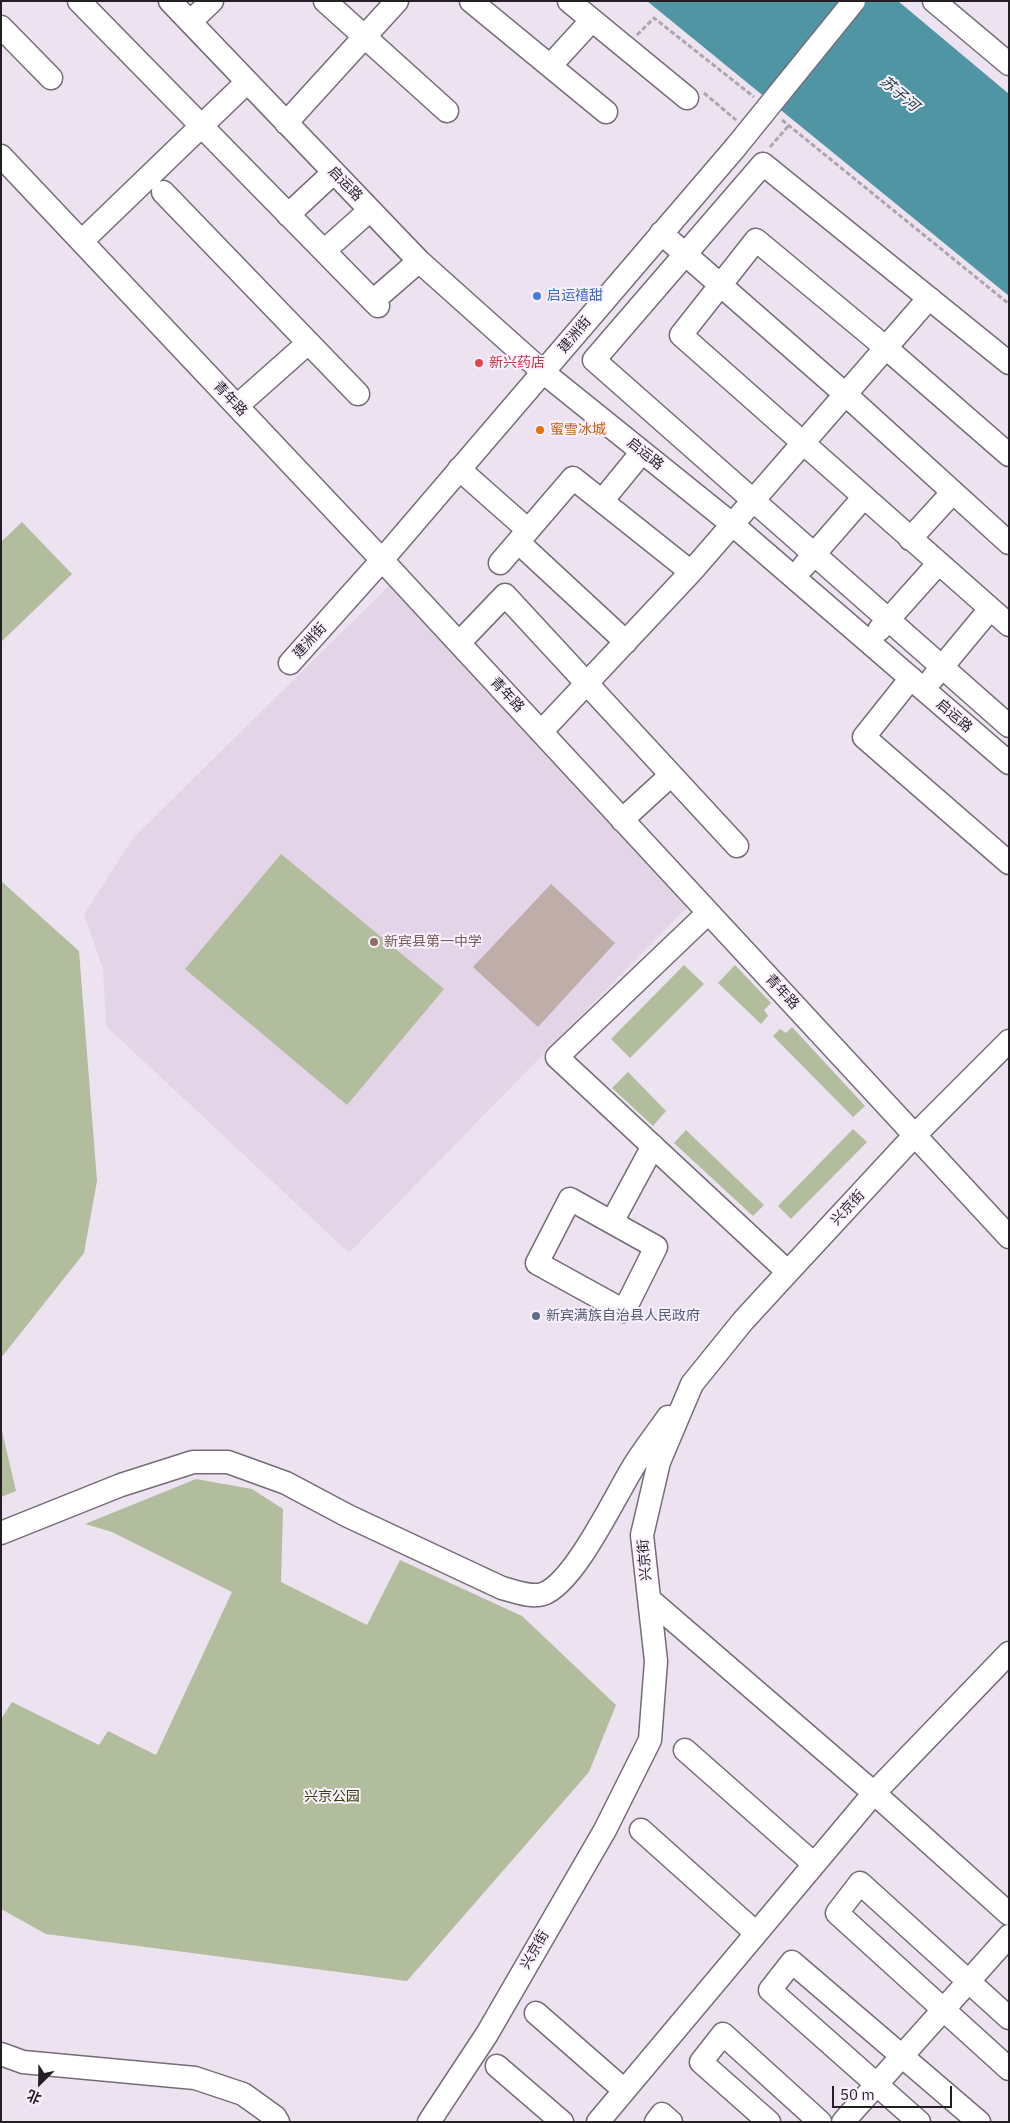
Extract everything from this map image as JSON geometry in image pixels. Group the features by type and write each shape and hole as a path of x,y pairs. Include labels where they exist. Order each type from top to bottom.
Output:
{"street":[{"path":"79,1 376,304 419,261"},
{"name":"启运路","path":"170,1 419,261 543,372 733,525 918,683 1009,764"},
{"path":"190,22 212,1"},
{"path":"325,1 447,111"},
{"path":"286,123 397,1"},
{"path":"569,1 687,98"},
{"name":"建洲街","path":"290,664 382,560 735,148 854,1"},
{"path":"934,1 1009,64"},
{"path":"478,3 606,112"},
{"path":"550,66 592,20"},
{"path":"1,27 51,78"},
{"path":"82,241 247,82"},
{"name":"青年路","path":"1,156 382,560 1009,1237"},
{"path":"1009,363 930,298 766,156 686,254 594,360 1009,726"},
{"path":"288,215 334,172"},
{"path":"163,192 358,394"},
{"path":"324,251 370,210"},
{"path":"661,233 845,394 1009,543"},
{"path":"1009,455 885,347 756,240 680,335 802,445 1009,625"},
{"path":"542,732 691,572 885,347 930,298"},
{"path":"237,406 308,343"},
{"path":"602,501 642,452"},
{"path":"459,469 626,642"},
{"path":"500,563 573,478 691,572"},
{"path":"910,539 953,492"},
{"path":"794,577 863,498"},
{"path":"869,642 938,564"},
{"path":"459,643 505,595 737,846"},
{"path":"990,609 942,667 918,683 864,737 1009,863"},
{"path":"622,820 671,775"},
{"path":"708,913 557,1057 788,1272"},
{"name":"兴京街","path":"429,2122 487,2034 600,1838 650,1740 656,1661 642,1535 659,1462 692,1384 743,1321 788,1272 914,1136 1009,1041"},
{"path":"612,1222 653,1146"},
{"path":"570,1199 612,1222 656,1247 624,1311 537,1263 570,1199"},
{"path":"1,1533 121,1485 192,1462 228,1462 286,1483 348,1516 502,1588 529,1595 543,1594 557,1585 581,1557 636,1463 692,1384"},
{"path":"648,1599 874,1793 1009,1914"},
{"path":"598,2122 874,1793 1009,1653"},
{"path":"685,1750 814,1864"},
{"path":"641,1830 756,1933"},
{"path":"1009,2018 860,1884 837,1913 1009,2069"},
{"path":"843,2122 1009,1936"},
{"path":"919,2122 770,1990 792,1962 979,2122"},
{"path":"536,2013 624,2090"},
{"path":"769,2122 701,2062 723,2034 820,2122"},
{"path":"1,2054 23,2062 195,2078 243,2094 275,2117 278,2122"},
{"path":"497,2066 562,2122"},
{"path":"656,2122 662,2114 671,2122"}],"path":[{"path":"637,36 654,18 760,102"},
{"path":"774,114 790,125 1009,304"},
{"path":"766,156 790,125"}],"shaded area":[{"name":"新宾县第一中学","path":"398,577 695,899 349,1253 106,1026 103,969 84,914 134,837"}],"green space":[{"path":"22,522 72,574 1,642 1,542"},
{"path":"281,854 444,989 347,1105 185,969"},
{"path":"1,881 79,951 97,1181 84,1253 1,1358"},
{"path":"684,965 704,984 630,1058 611,1039"},
{"path":"735,965 771,1003 764,1010 768,1016 761,1024 718,983"},
{"path":"792,1027 865,1106 853,1117 773,1036 780,1029 786,1033"},
{"path":"628,1072 666,1111 653,1126 612,1088"},
{"path":"853,1129 867,1142 791,1219 778,1206"},
{"path":"686,1130 764,1205 753,1216 674,1143"},
{"path":"1,1427 16,1491 1,1497"},
{"name":"兴京公园","path":"196,1479 252,1489 283,1509 281,1582 367,1625 400,1560 522,1616 616,1705 589,1772 407,1981 46,1934 1,1909 1,1719 12,1702 99,1745 108,1731 156,1755 232,1592 112,1532 85,1524"}],"water":[{"name":"苏子河","path":"647,1 898,1 1009,94 1009,296"}],"building":[{"path":"551,884 615,943 538,1027 473,967"}],"place":[{"name":"启运禧甜","path":"537,296"},
{"name":"新兴药店","path":"479,363"},
{"name":"蜜雪冰城","path":"540,430"},
{"name":"新宾县第一中学","path":"374,942"},
{"name":"新宾满族自治县人民政府","path":"536,1316"}]}
